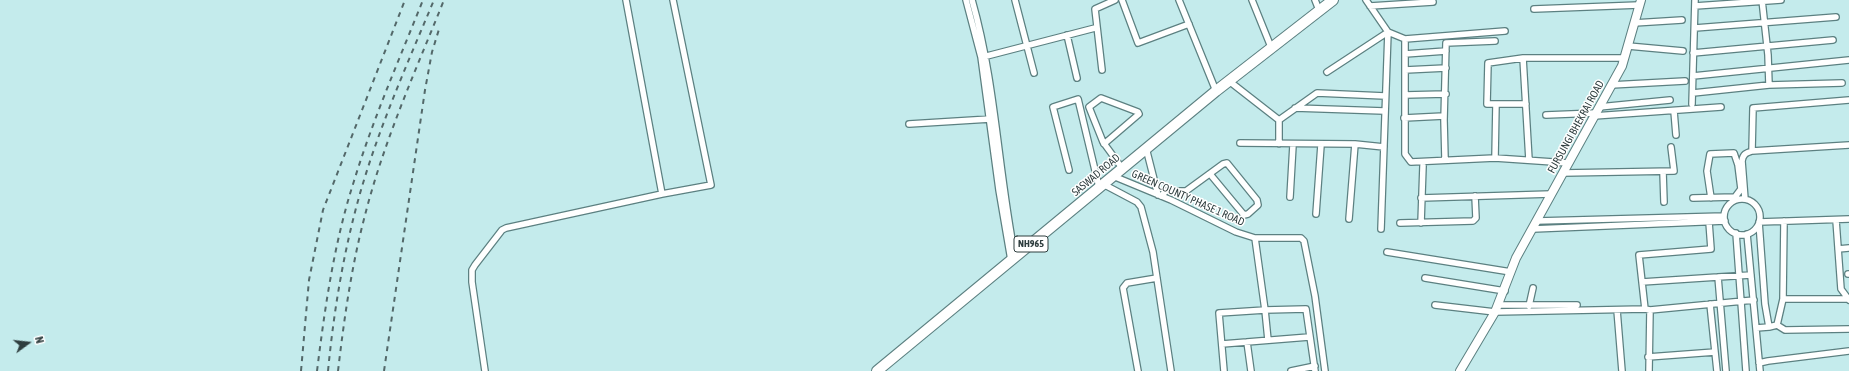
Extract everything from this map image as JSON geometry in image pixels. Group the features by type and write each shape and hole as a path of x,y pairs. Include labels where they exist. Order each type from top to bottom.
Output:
{"highway":[{"name":"SASWAD ROAD","path":"877,371 1270,47 1333,0"}],"street":[{"path":"626,0 662,194"},
{"path":"485,371 472,282 472,270 502,230 662,194 711,185 673,0"},
{"path":"966,0 984,57"},
{"path":"972,0 984,57 1013,258"},
{"path":"1015,0 1028,45 1034,73"},
{"path":"1102,70 1095,9 1115,0"},
{"path":"1122,0 1138,43 1189,24"},
{"path":"1179,0 1216,91"},
{"path":"1252,0 1270,47"},
{"path":"1315,0 1319,10"},
{"path":"1366,0 1388,32 1405,39 1505,31"},
{"path":"1692,104 1695,3 1781,0"},
{"path":"1762,1 1769,69 1769,85"},
{"path":"1370,6 1434,2"},
{"path":"1534,9 1640,3"},
{"name":"FURSUNGI BHEKRAI ROAD","path":"1460,371 1497,308 1505,291 1516,258 1611,85 1624,58 1640,3"},
{"path":"1695,28 1765,24 1836,17"},
{"path":"1634,23 1682,20"},
{"path":"984,57 1095,28"},
{"path":"1327,72 1388,32"},
{"path":"1381,229 1388,32"},
{"path":"1067,35 1077,78"},
{"path":"1405,39 1404,118 1406,154 1411,162 1445,159 1494,158 1568,163"},
{"path":"1693,53 1834,40"},
{"path":"1445,159 1444,116 1446,94 1446,44 1495,41"},
{"path":"1628,46 1683,51"},
{"path":"1405,54 1446,51"},
{"path":"1526,104 1487,104 1488,63 1523,58 1624,58"},
{"path":"1523,58 1529,160"},
{"path":"1693,76 1849,60"},
{"path":"1405,70 1446,68"},
{"path":"1229,81 1279,120"},
{"path":"1611,85 1685,81"},
{"path":"1693,93 1769,85 1842,83"},
{"path":"1279,120 1313,95 1321,92 1385,96"},
{"path":"1404,95 1446,94"},
{"path":"1104,144 1139,114 1138,112 1101,98 1090,106 1104,144 1122,168"},
{"path":"1069,170 1053,107 1078,99 1101,186 1137,202 1141,207 1153,252 1171,371"},
{"path":"1596,112 1670,100"},
{"path":"1752,151 1753,108 1849,100"},
{"path":"1494,158 1496,104"},
{"path":"1546,115 1596,112 1674,111 1721,107"},
{"path":"1295,108 1384,111"},
{"path":"1674,111 1676,135"},
{"path":"1404,118 1444,116"},
{"path":"909,124 992,119"},
{"path":"1279,120 1279,144"},
{"path":"1240,143 1293,145 1355,144 1384,147"},
{"path":"1349,219 1355,144"},
{"path":"1740,165 1743,156 1752,151 1849,144"},
{"path":"1290,197 1293,145"},
{"path":"1316,214 1321,145"},
{"path":"1563,174 1674,172 1671,147"},
{"path":"1146,148 1159,195 1166,191 1186,191 1223,164 1228,164 1257,200 1258,205 1248,214 1244,215 1210,174"},
{"path":"1710,198 1707,171 1710,154 1734,153 1740,165 1742,187 1746,199"},
{"path":"1421,223 1422,166"},
{"path":"1663,172 1664,202"},
{"name":"GREEN COUNTY PHASE 1 ROAD","path":"1112,176 1159,195 1236,232 1255,238 1298,238 1304,241 1325,371"},
{"path":"1693,198 1735,197 1740,193 1742,187"},
{"path":"1422,198 1552,194"},
{"path":"1400,223 1473,221 1476,218 1475,196"},
{"path":"1759,222 1755,229 1747,234 1736,233 1731,231 1725,218 1726,210 1734,201 1746,199 1756,205 1760,216 1759,222 1764,304 1769,327"},
{"path":"1537,221 1725,218"},
{"path":"1533,229 1709,222 1725,218"},
{"path":"1759,222 1849,219"},
{"path":"1836,220 1841,289 1849,300"},
{"path":"1777,325 1783,299 1784,221"},
{"path":"1649,371 1647,310 1639,255 1711,249 1709,222"},
{"path":"1736,233 1746,371"},
{"path":"1747,234 1760,371"},
{"path":"1255,238 1268,340"},
{"path":"1838,249 1849,248"},
{"path":"1387,252 1511,272"},
{"path":"1642,282 1751,275"},
{"path":"1718,277 1726,371"},
{"path":"1138,371 1123,288 1127,283 1157,278"},
{"path":"1425,278 1505,291"},
{"path":"1528,306 1533,288"},
{"path":"1783,299 1849,300"},
{"path":"1435,305 1497,308 1647,310 1754,300"},
{"path":"1710,304 1717,371"},
{"path":"1497,308 1577,305"},
{"path":"1224,371 1219,313 1306,309 1315,369 1291,371"},
{"path":"1617,310 1622,371"},
{"path":"1756,328 1777,325 1785,330 1849,329"},
{"path":"1222,344 1309,337"},
{"path":"1248,342 1251,371"},
{"path":"1759,363 1849,351"},
{"path":"1648,357 1715,352"}],"railway":[{"path":"301,371 309,280 323,210 405,0"},
{"path":"317,371 331,275 347,204 361,158 378,112 423,0"},
{"path":"328,371 340,279 361,190 404,70 434,0"},
{"path":"338,371 345,314 364,219 380,163 390,135 444,0"},
{"path":"384,371 425,90 432,52 440,26"}]}
